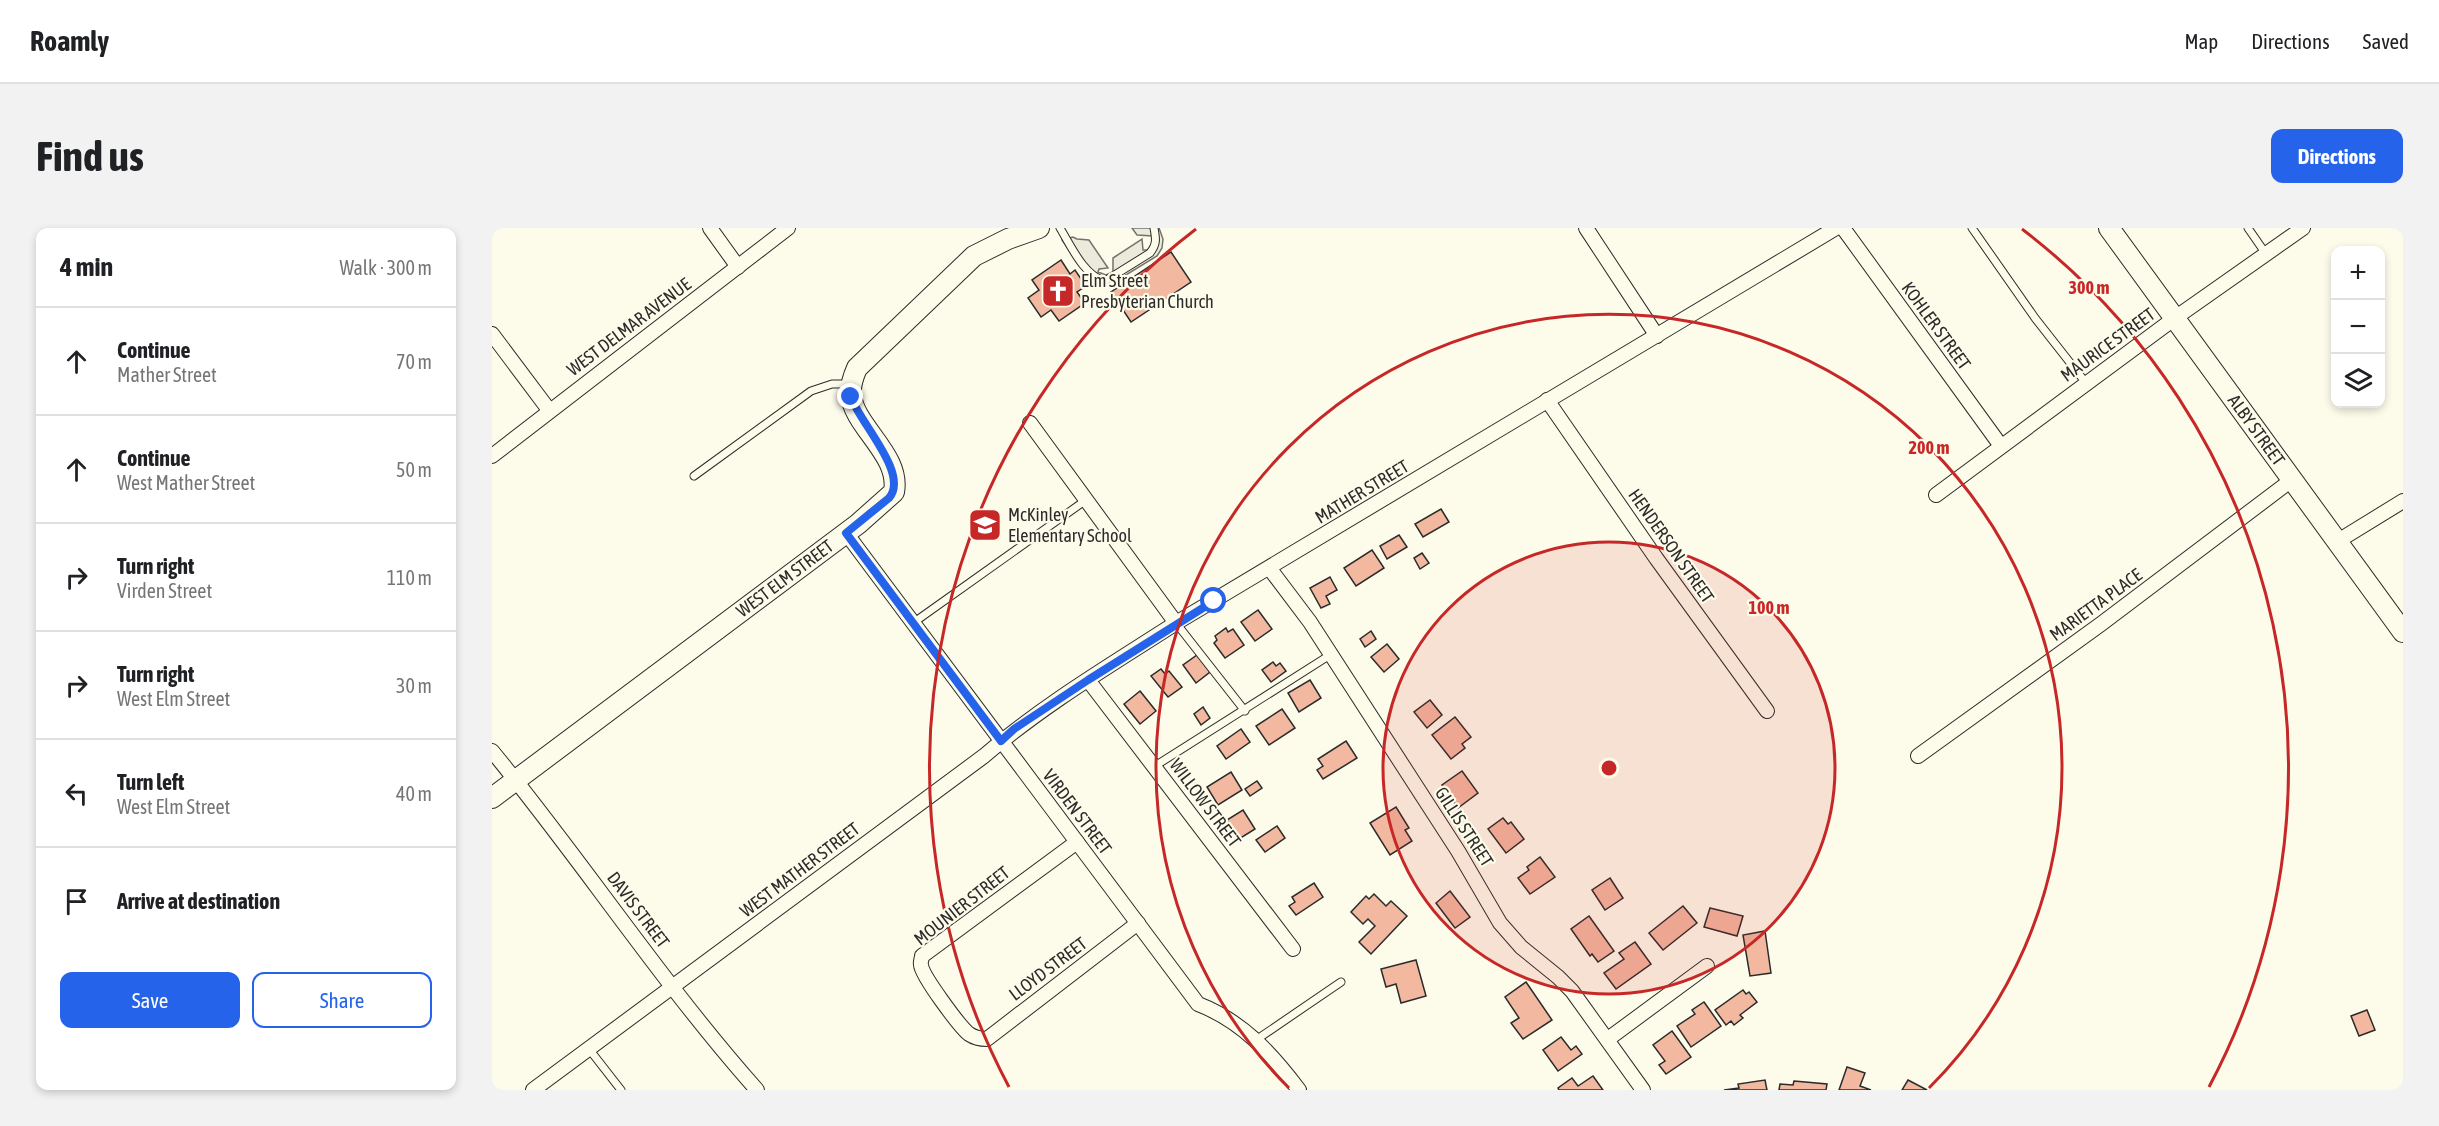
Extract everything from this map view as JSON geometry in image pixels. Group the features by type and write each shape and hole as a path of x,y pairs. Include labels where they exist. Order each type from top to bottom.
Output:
{"street":[{"path":"710,228 738,267"},
{"name":"WEST DELMAR AVENUE","path":"492,456 788,228"},
{"path":"851,384 857,368 873,351 974,256 1008,239 1039,228"},
{"path":"1586,228 1657,336"},
{"name":"MATHER STREET","path":"1088,680 1176,623 1270,569 1547,400 1836,228"},
{"name":"KOHLER STREET","path":"1843,228 2001,446"},
{"name":"ALBY STREET","path":"2109,228 2403,632"},
{"name":"MAURICE STREET","path":"1936,495 2175,318 2304,228"},
{"path":"492,334 549,410"},
{"name":"WEST ELM STREET","path":"492,798 846,533 889,498 896,486 894,474 884,453 854,407 851,384"},
{"name":"HENDERSON STREET","path":"1547,400 1656,558 1767,711"},
{"path":"1030,423 1176,623"},
{"name":"MARIETTA PLACE","path":"1918,756 2101,624 2293,479"},
{"path":"2338,541 2403,501"},
{"name":"VIRDEN STREET","path":"846,533 1198,1004 1217,1011 1256,1040 1282,1067 1299,1090"},
{"name":"GILLIS STREET","path":"1270,569 1295,599 1458,851 1500,923 1521,947 1572,991 1643,1090"},
{"name":"WEST MATHER STREET","path":"533,1090 1014,729 1088,680"},
{"name":"WILLOW STREET","path":"1088,680 1293,949"},
{"name":"DAVIS STREET","path":"492,751 720,1049 757,1090"},
{"name":"MOUNIER STREET","path":"979,1039 967,1033 924,974 920,964 922,956 1077,842"},
{"name":"LLOYD STREET","path":"979,1039 987,1039 1138,923"},
{"path":"1608,1039 1707,966"}],"lane":[{"path":"1060,228 1089,273 1097,279 1105,280 1150,253 1155,247 1154,228"},
{"path":"1972,228 2035,318 2086,384"},
{"path":"2248,228 2266,254"},
{"path":"694,476 811,391 832,384 851,384"},
{"path":"913,623 1086,500"},
{"path":"1176,623 1245,711"},
{"path":"1155,766 1330,655"},
{"path":"1256,1040 1341,982"},
{"path":"589,1049 621,1090"}],"shaded area":[{"path":"1132,228 1159,228 1163,239 1162,248 1157,256 1108,286 1090,280 1062,240 1073,237 1089,240 1108,268 1099,269 1098,272 1106,275 1113,272 1113,258 1142,239 1143,250 1147,250 1152,245 1153,236 1137,235"}],"building":[{"path":"1171,252 1191,282 1131,322 1111,292"},
{"name":"Elm Street Presbyterian Church","path":"1061,260 1070,274 1075,270 1086,286 1077,292 1085,303 1059,321 1051,310 1041,317 1028,298 1039,290 1032,280"},
{"path":"1441,509 1449,522 1423,537 1415,524"},
{"path":"1399,535 1407,547 1387,559 1380,546"},
{"path":"1372,550 1384,568 1356,586 1344,568"},
{"path":"1422,553 1429,563 1420,569 1414,558"},
{"path":"1330,577 1337,590 1326,596 1330,604 1321,608 1310,588"},
{"path":"1258,610 1272,629 1255,641 1241,622"},
{"path":"1226,628 1228,632 1233,629 1244,645 1225,658 1214,643 1217,640 1215,636"},
{"path":"1371,631 1376,639 1365,647 1360,639"},
{"path":"1387,644 1399,659 1384,672 1371,657"},
{"path":"1197,655 1210,672 1196,683 1183,665"},
{"path":"1273,662 1276,666 1280,663 1286,671 1271,682 1262,670"},
{"path":"1161,669 1165,674 1169,671 1182,687 1168,697 1151,676"},
{"path":"1310,680 1321,698 1299,712 1288,693"},
{"path":"1140,691 1156,711 1140,724 1124,704"},
{"path":"1430,700 1442,715 1427,728 1414,712"},
{"path":"1203,707 1210,718 1201,725 1194,714"},
{"path":"1282,709 1295,728 1269,745 1256,726"},
{"path":"1455,717 1471,737 1462,744 1465,748 1451,759 1432,735"},
{"path":"1241,729 1250,742 1226,759 1217,746"},
{"path":"1346,741 1357,758 1323,779 1317,770 1323,766 1318,759"},
{"path":"1462,771 1478,793 1458,808 1442,785"},
{"path":"1231,772 1242,790 1218,805 1207,787"},
{"path":"1257,781 1262,788 1250,796 1245,789"},
{"path":"1396,807 1409,828 1405,830 1412,841 1390,855 1370,823"},
{"path":"1243,810 1255,829 1239,839 1227,820"},
{"path":"1503,818 1508,824 1511,822 1524,839 1506,853 1488,829"},
{"path":"1277,826 1285,838 1265,852 1256,840"},
{"path":"1540,857 1555,877 1530,894 1518,878 1529,870 1527,867"},
{"path":"1610,878 1623,898 1605,910 1592,890"},
{"path":"1314,883 1323,897 1296,915 1289,906 1295,902 1292,897"},
{"path":"1450,891 1470,917 1455,928 1436,903"},
{"path":"1374,894 1386,906 1391,901 1407,916 1371,954 1359,942 1375,926 1368,919 1363,924 1351,912 1366,896 1369,899"},
{"path":"1683,906 1697,923 1663,950 1649,933"},
{"path":"1710,908 1743,916 1737,936 1704,927"},
{"path":"1589,916 1614,951 1598,962 1592,954 1590,956 1571,929"},
{"path":"1765,931 1771,973 1750,976 1743,935"},
{"path":"1635,942 1651,964 1616,989 1604,973 1624,959 1619,953"},
{"path":"1416,960 1426,996 1401,1003 1396,984 1386,987 1381,969"},
{"path":"1526,982 1552,1020 1523,1039 1511,1023 1519,1018 1505,997"},
{"path":"1743,990 1746,994 1749,992 1757,1002 1740,1015 1743,1018 1734,1025 1731,1021 1726,1025 1715,1010"},
{"path":"1704,1002 1721,1026 1691,1047 1677,1026 1695,1014 1692,1010"},
{"path":"2367,1010 2375,1030 2359,1036 2351,1016"},
{"path":"1672,1031 1691,1057 1666,1074 1659,1065 1665,1061 1653,1045"},
{"path":"1561,1037 1571,1050 1576,1046 1582,1054 1558,1071 1543,1050"},
{"path":"1847,1067 1865,1073 1860,1086 1871,1090 1839,1090"},
{"path":"1593,1076 1603,1090 1559,1090 1558,1088 1572,1078 1578,1086"},
{"path":"1765,1080 1767,1090 1724,1090 1739,1088 1738,1084"},
{"path":"1908,1080 1927,1090 1902,1090"},
{"path":"1794,1081 1827,1084 1826,1090 1779,1090 1780,1084 1793,1085"}],"place":[{"name":"Elm Street Presbyterian Church","path":"1058,291"},
{"name":"McKinley Elementary School","path":"985,525"}],"route":[{"path":"851,397 854,407 884,453 894,474 896,486 889,498 846,533 1001,741 1014,729 1088,680 1214,601"}]}
